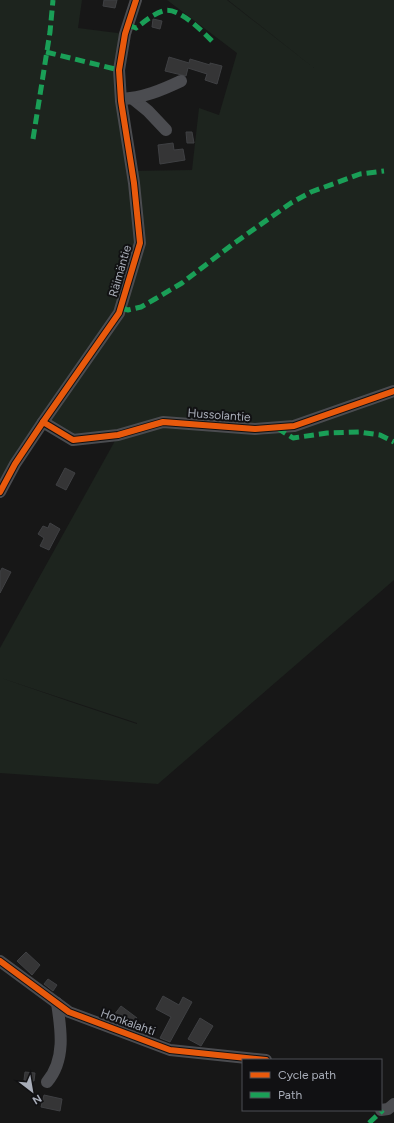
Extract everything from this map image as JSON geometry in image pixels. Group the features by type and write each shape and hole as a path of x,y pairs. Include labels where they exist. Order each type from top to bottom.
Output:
{"street":[{"name":"Räimäntie","path":"0,492 15,464 43,422 120,313 140,243 127,98 119,70 125,34 136,0"},
{"path":"127,98 158,92 181,81"},
{"path":"127,98 148,111 166,130"},
{"name":"Hussolantie","path":"43,422 73,440 118,435 163,422 255,429 294,426 394,392"},
{"name":"Honkalahti","path":"0,961 69,1012 170,1050 256,1059"},
{"path":"47,1082 51,1078 60,1056 61,1028 57,1003"},
{"path":"382,1110 388,1109 394,1104"}],"shaded area":[{"path":"0,0 82,0 78,28 125,34 119,70 132,171 192,170 199,108 219,115 237,53 167,0 227,0 314,68 228,0 394,0 394,390 294,426 163,422 73,440 43,422 0,491"},
{"path":"394,394 394,580 158,784 0,773 0,648 116,439 162,426 262,435 295,429","holes":["1,678 137,723 137,724"]}],"building":[{"path":"104,0 117,0 115,8 103,6"},
{"path":"153,19 162,21 160,29 152,27"},
{"path":"169,57 189,63 190,59 210,65 210,63 222,66 217,84 205,80 207,74 188,68 186,76 165,71"},
{"path":"186,132 192,132 194,143 187,143"},
{"path":"173,143 174,150 183,149 185,160 160,164 158,145"},
{"path":"65,468 75,473 66,490 56,485"},
{"path":"50,523 60,529 49,550 40,546 44,538 38,534 43,526 48,528"},
{"path":"2,568 11,572 0,593 0,572"},
{"path":"26,952 40,965 32,975 17,961"},
{"path":"48,979 57,985 53,991 44,984"},
{"path":"163,996 179,1005 183,997 192,1002 170,1042 160,1038 171,1017 156,1009"},
{"path":"121,1006 137,1018 131,1027 114,1015"},
{"path":"200,1018 213,1026 201,1046 188,1039"},
{"path":"25,1072 35,1073 34,1081 24,1080"},
{"path":"44,1095 62,1099 60,1111 41,1107"}],"marked path":[{"path":"33,139 50,32 53,0"},
{"path":"128,25 136,28 156,14 169,10 176,12 189,20 212,41"},
{"path":"46,52 119,70"},
{"path":"121,308 128,310 141,307 182,283 233,244 291,203 311,192 360,174 384,171"},
{"path":"277,428 293,438 327,433 359,432 380,435 394,442"},
{"path":"369,1123 382,1111"}],"cycle path":[{"path":"0,492 15,464 119,313 140,243 134,183 121,101 119,70 125,34 136,0"},
{"path":"43,422 73,440 118,435 163,422 255,429 294,426 394,391"},
{"path":"0,961 69,1012 170,1050 256,1059"}]}
